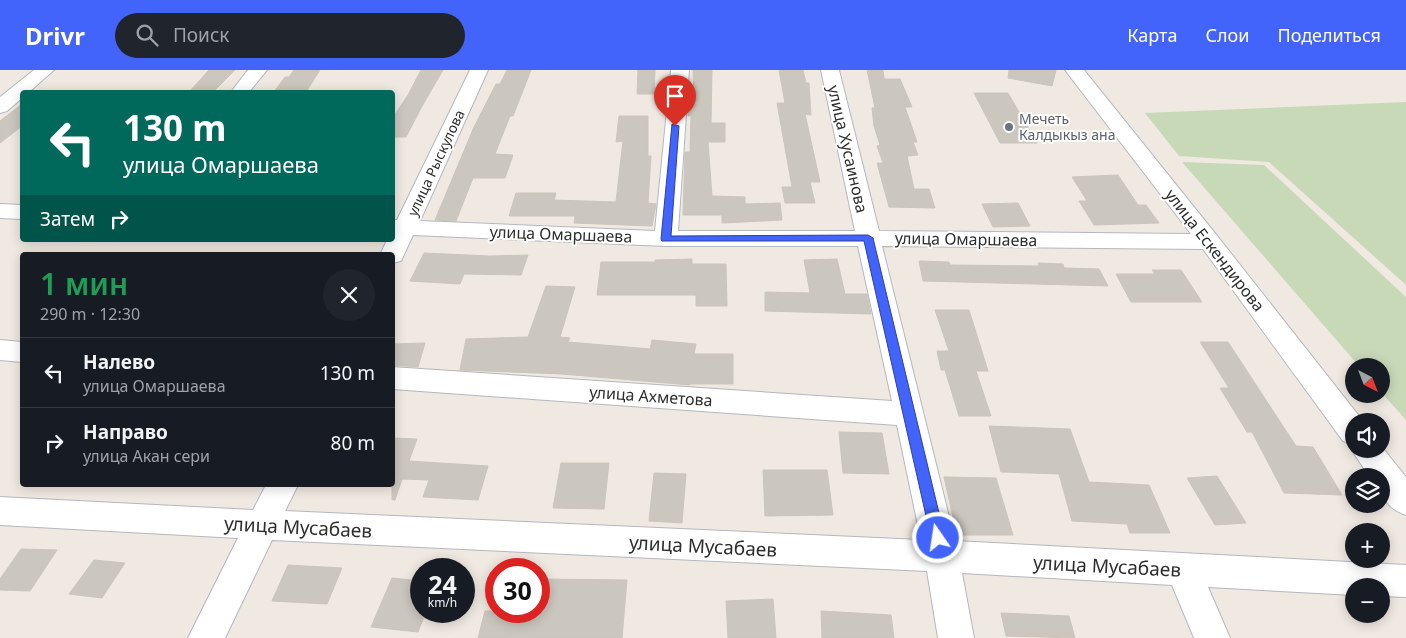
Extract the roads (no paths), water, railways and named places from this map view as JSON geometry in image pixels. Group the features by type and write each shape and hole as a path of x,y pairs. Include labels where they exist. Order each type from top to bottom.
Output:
{"street":[{"path":"21,90 45,70"},
{"path":"242,90 258,70"},
{"name":"улица Рыскулова","path":"393,252 399,228 479,70"},
{"path":"666,239 680,70"},
{"name":"улица Хусаинова","path":"830,70 942,556 956,638"},
{"name":"улица Ескендирова","path":"1074,70 1210,242 1345,420"},
{"path":"0,107 20,91"},
{"path":"0,211 20,212"},
{"name":"улица Омаршаева","path":"399,228 666,239 868,238 1210,242"},
{"path":"0,350 20,352"},
{"name":"улица Ахметова","path":"395,378 910,414"},
{"path":"1373,458 1406,501"},
{"path":"206,638 281,487"},
{"name":"улица Мусабаев","path":"0,511 262,526 942,556 1184,571 1406,581"},
{"path":"1184,571 1212,638"}],"place":[{"name":"Мечеть Калдыкыз ана","path":"1009,127"}]}
